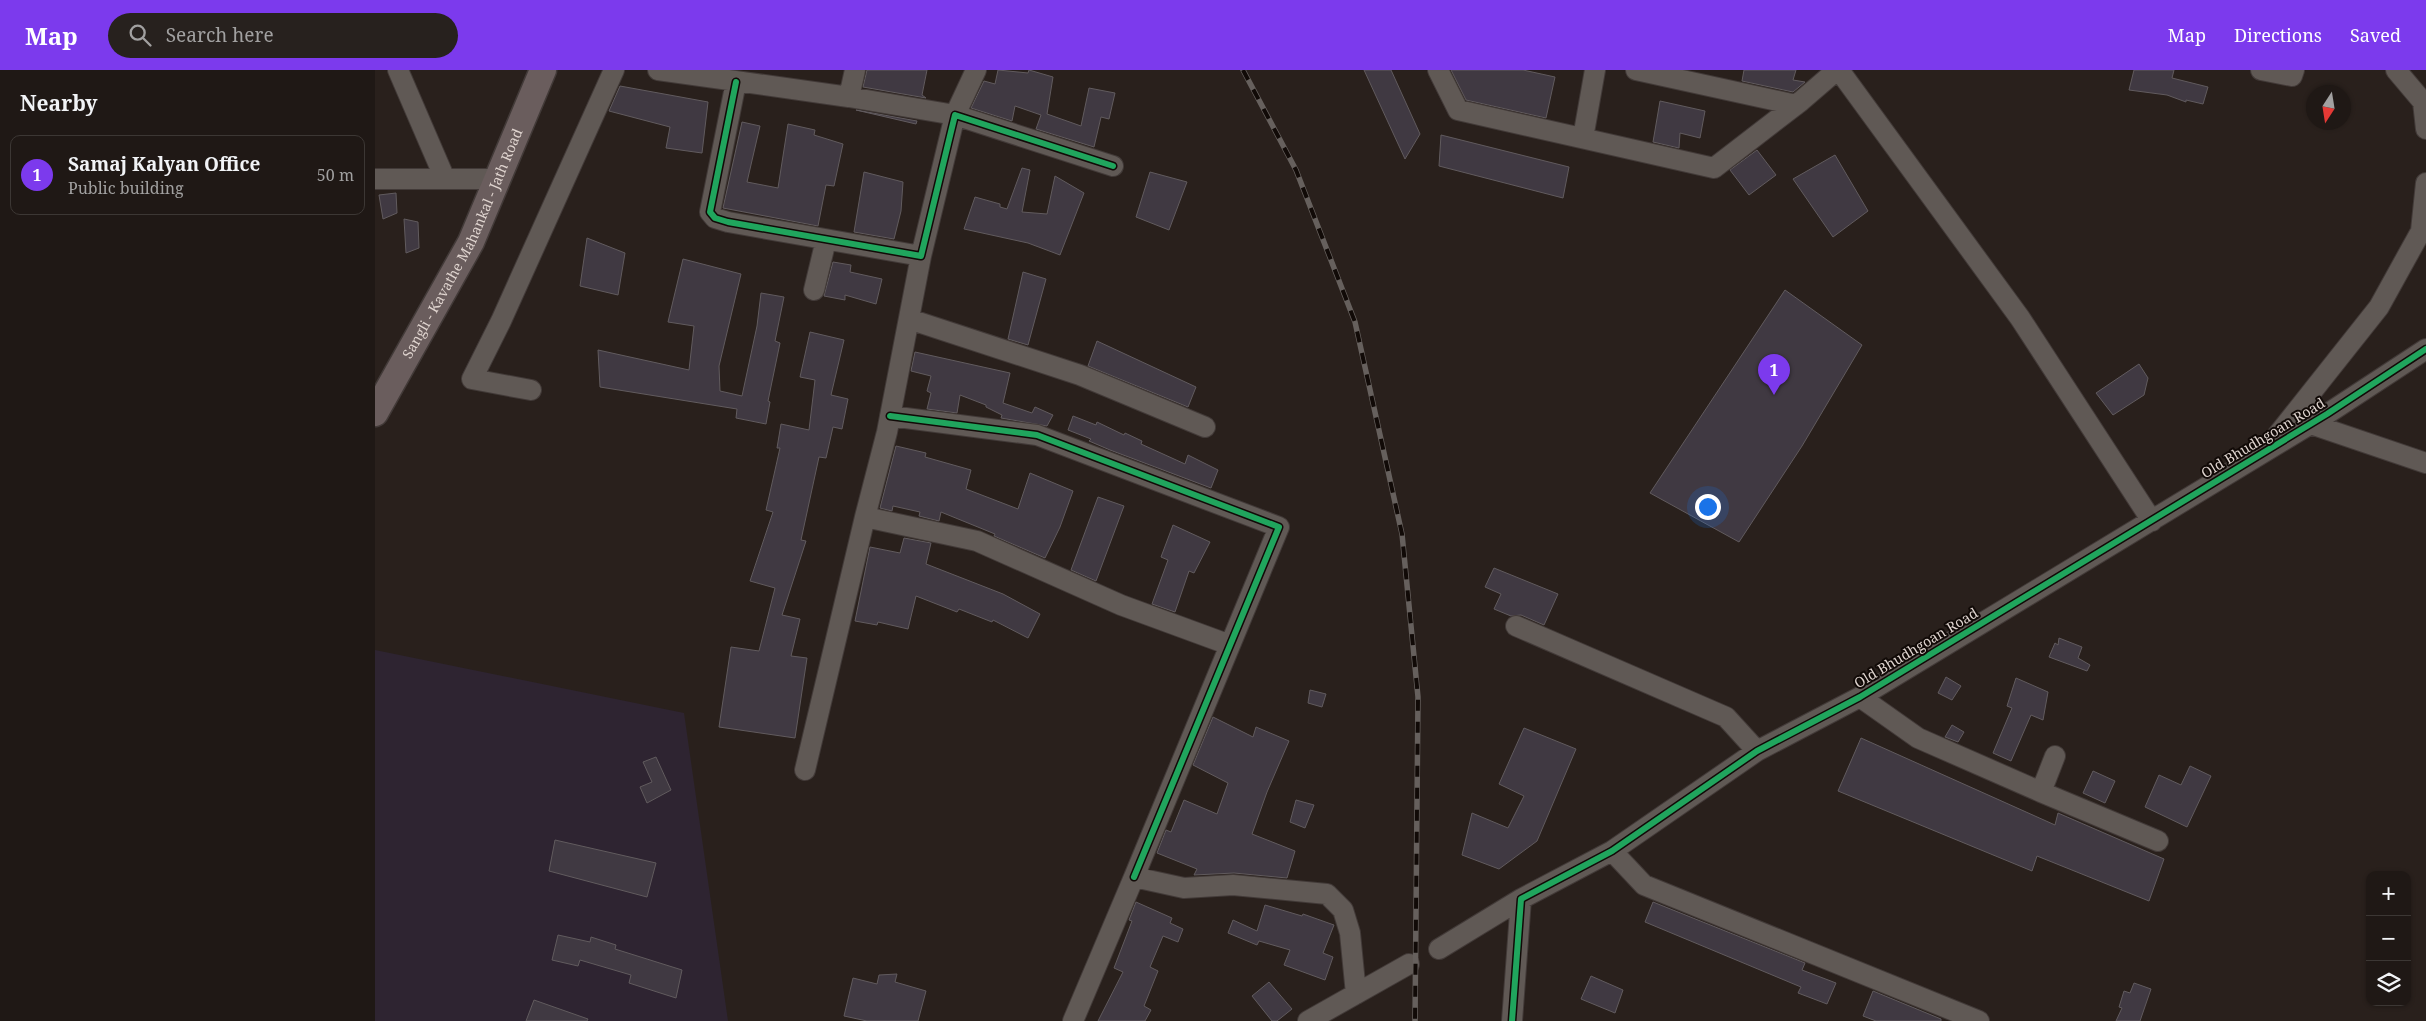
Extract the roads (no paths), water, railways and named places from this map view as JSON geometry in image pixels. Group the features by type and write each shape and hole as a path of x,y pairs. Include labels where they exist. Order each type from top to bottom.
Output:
{"main road":[{"name":"Sangli - Kavathe Mahankal - Jath Road","path":"375,413 471,242 543,70"}],"street":[{"path":"398,70 445,179"},
{"path":"531,390 472,379 501,321 614,70"},
{"path":"658,70 697,73 736,82 849,97 955,115 1113,166"},
{"path":"849,97 855,70"},
{"path":"805,770 890,416 921,256 955,115 976,70"},
{"path":"1438,70 1458,110 1714,168 1797,105 1838,70 2020,318 2151,521"},
{"path":"1583,138 1595,70"},
{"path":"1636,70 1797,105"},
{"path":"2261,70 2291,76 2294,70"},
{"path":"2396,70 2423,102 2426,129"},
{"path":"736,82 710,212 715,218 728,222 921,256"},
{"path":"375,178 497,179"},
{"path":"2265,452 2379,307 2421,231 2426,186"},
{"path":"814,290 826,240"},
{"path":"909,319 1080,375 1205,427"},
{"name":"Old Bhudhgoan Road","path":"1439,949 1521,899 1612,851 1757,751 1860,697 2311,424 2426,349"},
{"path":"890,416 1037,435 1279,528 1073,1021"},
{"path":"2311,424 2426,463"},
{"path":"865,517 977,541 1121,605 1229,645"},
{"path":"1516,626 1726,717 1757,751"},
{"path":"1860,697 1877,711 1918,738 2159,841"},
{"path":"2041,792 2055,756"},
{"path":"1612,851 1644,885 1979,1021"},
{"path":"1134,877 1184,888 1233,885 1327,894 1343,910 1350,933 1356,994"},
{"path":"1512,1021 1521,899"},
{"path":"1308,1021 1409,964"}],"railway":[{"path":"1243,70 1296,170 1355,322 1402,534 1418,697 1415,1021"}],"place":[{"name":"Samaj Kalyan Office","path":"1774,395"}]}
